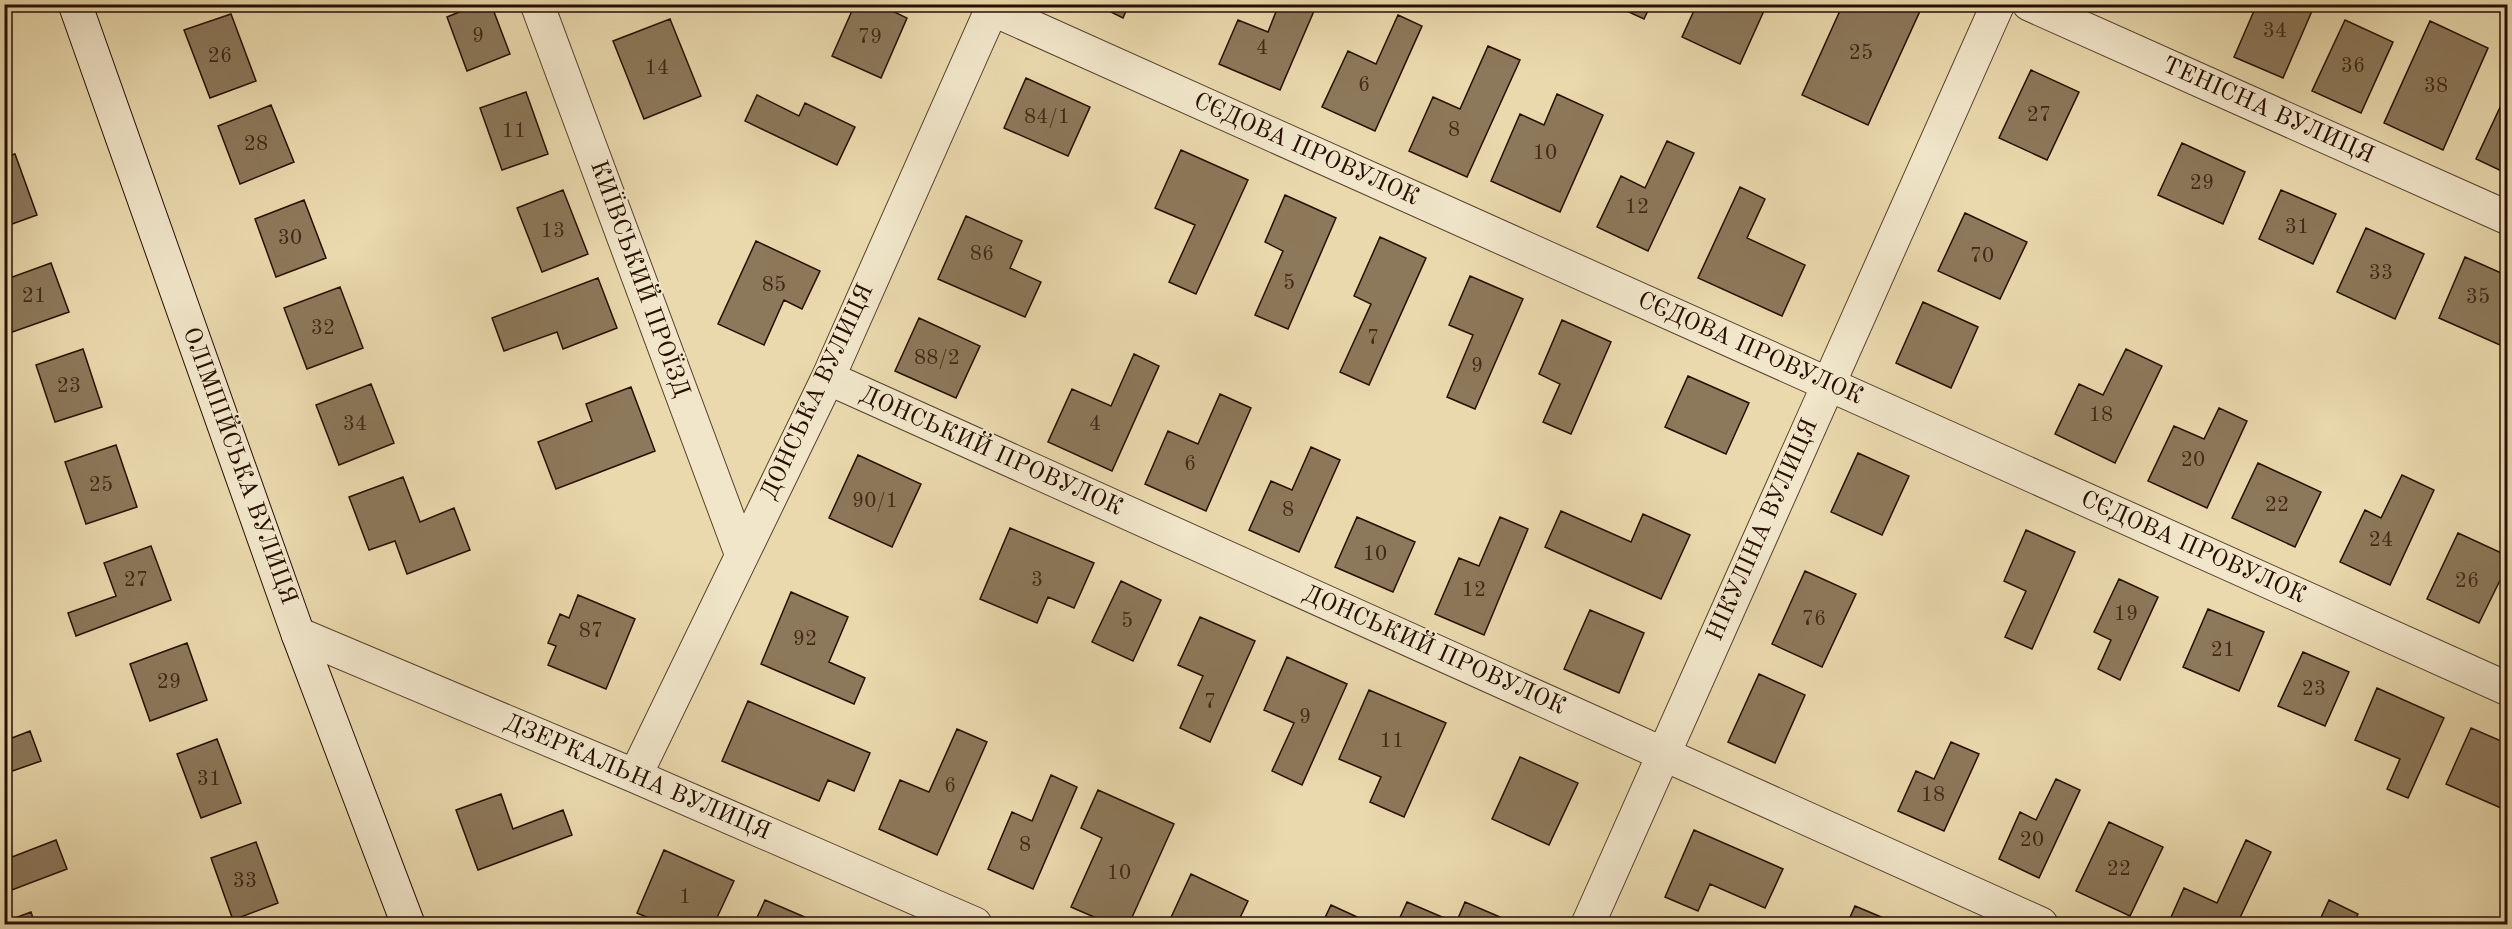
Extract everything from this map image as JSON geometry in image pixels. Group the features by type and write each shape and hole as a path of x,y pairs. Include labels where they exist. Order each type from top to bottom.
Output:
{"street":[{"name":"ОЛІМПІЙСЬКА ВУЛИЦЯ","path":"75,4 298,634 408,924"},
{"name":"КИЇВСЬКИЙ ПРОЇЗД","path":"537,4 741,554"},
{"name":"НІКУЛІНА ВУЛИЦЯ","path":"1587,924 1998,4"},
{"name":"ТЕНІСНА ВУЛИЦЯ","path":"2029,4 2508,218"},
{"name":"ДОНСЬКА ВУЛИЦЯ","path":"635,776 828,378 993,7"},
{"name":"СЄДОВА ПРОВУЛОК","path":"993,7 2508,689"},
{"name":"ДОНСЬКИЙ ПРОВУЛОК","path":"828,378 2041,924"},
{"name":"ДЗЕРКАЛЬНА ВУЛИЦЯ","path":"298,634 635,776 975,924"}],"building":[{"path":"479,4 491,4 510,54 467,71 447,17"},
{"path":"855,4 878,4 907,18 881,78 832,56"},
{"path":"1095,4 1129,4 1123,18"},
{"path":"1279,4 1317,4 1280,90 1219,64 1238,20 1268,32"},
{"path":"1622,4 1651,4 1644,19 1620,8"},
{"path":"1697,4 1767,4 1740,64 1682,37"},
{"path":"1843,4 1907,4 1920,11 1868,125 1802,95"},
{"path":"2257,4 2315,4 2283,78 2234,57"},
{"path":"231,14 256,81 210,98 184,30"},
{"path":"1398,15 1422,26 1375,131 1322,107 1348,51 1376,64"},
{"path":"670,19 701,96 644,119 613,41"},
{"path":"2345,20 2393,42 2361,113 2312,91"},
{"path":"2430,21 2488,48 2443,150 2384,123"},
{"path":"1488,46 1520,60 1467,177 1409,151 1433,97 1460,109"},
{"path":"2031,70 2079,92 2047,160 1999,138"},
{"path":"1026,78 1090,107 1068,156 1004,128"},
{"path":"2508,90 2508,174 2476,159"},
{"path":"526,92 548,154 502,170 480,108"},
{"path":"1557,94 1603,115 1560,212 1491,181 1520,114 1544,125"},
{"path":"757,95 799,116 805,103 855,127 837,165 745,121"},
{"path":"271,105 294,162 240,184 218,126"},
{"path":"1667,141 1694,153 1648,251 1597,227 1621,176 1645,188"},
{"path":"2182,143 2245,172 2223,224 2158,195"},
{"path":"1181,150 1248,180 1196,294 1169,282 1195,225 1155,208"},
{"path":"15,154 37,215 4,227 4,157"},
{"path":"1740,187 1765,199 1747,238 1805,265 1782,316 1698,278"},
{"path":"563,190 588,254 542,272 517,208"},
{"path":"2281,190 2336,214 2313,264 2259,239"},
{"path":"1285,195 1336,218 1288,329 1255,315 1283,251 1265,242"},
{"path":"304,200 326,258 276,277 255,219"},
{"path":"1965,213 2027,242 2000,299 1938,271"},
{"path":"966,216 1022,241 1010,268 1041,282 1025,317 938,279"},
{"path":"2366,228 2424,254 2395,319 2337,292"},
{"path":"1380,237 1426,258 1369,385 1340,372 1371,304 1354,296"},
{"path":"756,241 820,271 802,309 784,300 764,345 718,324"},
{"path":"2465,257 2508,276 2508,327 2500,345 2439,318"},
{"path":"51,263 69,312 4,335 4,280"},
{"path":"1470,276 1523,299 1475,409 1447,397 1473,335 1449,325"},
{"path":"598,278 617,328 563,349 557,332 504,351 492,318"},
{"path":"340,287 363,348 307,369 284,308"},
{"path":"1923,302 1978,327 1951,388 1896,363"},
{"path":"919,318 980,346 956,398 895,371"},
{"path":"1562,320 1611,342 1571,434 1543,422 1560,384 1539,374"},
{"path":"83,349 102,407 55,422 36,365"},
{"path":"2126,349 2162,366 2115,463 2055,434 2079,384 2103,395"},
{"path":"1134,354 1159,366 1112,471 1048,442 1072,389 1111,406"},
{"path":"1688,376 1749,403 1726,454 1665,427"},
{"path":"371,384 394,443 339,465 316,405"},
{"path":"631,387 655,451 556,489 538,442 592,421 586,404"},
{"path":"1220,394 1251,408 1206,511 1145,484 1168,431 1198,444"},
{"path":"2219,408 2247,421 2207,508 2148,481 2174,426 2204,439"},
{"path":"116,445 137,507 86,524 65,462"},
{"path":"1311,447 1340,460 1299,552 1249,530 1271,481 1292,490"},
{"path":"1858,453 1909,476 1882,535 1831,512"},
{"path":"858,455 921,484 892,547 829,518"},
{"path":"2258,463 2321,492 2295,547 2232,518"},
{"path":"2402,475 2434,490 2390,585 2340,562 2365,510 2381,518"},
{"path":"403,477 420,522 454,508 470,550 407,574 395,541 369,550 349,497"},
{"path":"1561,511 1631,542 1643,514 1690,535 1661,599 1545,547"},
{"path":"1357,517 1415,542 1393,592 1335,567"},
{"path":"1500,517 1528,529 1484,635 1435,614 1459,558 1479,566"},
{"path":"1010,528 1094,563 1074,608 1048,597 1037,623 980,599"},
{"path":"2026,530 2075,552 2032,649 2005,637 2026,591 2004,581"},
{"path":"2458,533 2508,556 2508,564 2479,623 2427,599"},
{"path":"151,546 171,600 76,636 68,613 116,596 104,563"},
{"path":"1805,571 1856,594 1822,667 1772,644"},
{"path":"2119,579 2158,597 2120,680 2098,669 2111,640 2094,632"},
{"path":"1121,581 1161,600 1133,661 1092,642"},
{"path":"791,592 848,617 829,662 865,678 854,704 761,664"},
{"path":"578,595 635,619 606,689 548,665 556,646 548,643 560,614 569,618"},
{"path":"2208,609 2264,632 2239,691 2183,667"},
{"path":"1590,610 1644,633 1619,693 1564,669"},
{"path":"1200,617 1255,641 1210,742 1180,728 1203,676 1178,665"},
{"path":"187,643 207,700 150,721 130,664"},
{"path":"2303,652 2349,672 2325,726 2278,706"},
{"path":"1287,657 1347,684 1302,785 1272,771 1294,723 1264,710"},
{"path":"1759,674 1805,695 1775,763 1728,742"},
{"path":"2377,688 2444,718 2408,798 2387,789 2400,759 2355,740"},
{"path":"1369,690 1446,723 1404,817 1370,802 1381,777 1339,759"},
{"path":"748,701 870,753 854,791 828,780 819,801 722,761"},
{"path":"2471,728 2508,744 2508,811 2446,784"},
{"path":"957,729 987,742 937,855 879,829 900,780 929,792"},
{"path":"30,731 41,761 4,774 4,741"},
{"path":"217,739 241,803 201,818 177,754"},
{"path":"1951,742 1979,754 1944,831 1898,811 1916,771 1934,779"},
{"path":"1520,757 1578,783 1549,845 1492,819"},
{"path":"1051,775 1077,787 1033,889 988,869 1012,812 1032,821"},
{"path":"2056,779 2080,790 2039,878 1999,859 2020,812 2036,820"},
{"path":"1098,790 1174,824 1129,924 1110,924 1071,907 1102,838 1081,828"},
{"path":"501,794 513,829 563,810 572,835 478,870 456,810"},
{"path":"2109,822 2163,847 2130,916 2076,891"},
{"path":"1694,830 1783,869 1765,908 1710,884 1698,911 1665,897"},
{"path":"4,836 12,857 56,840 67,869 4,893"},
{"path":"2246,840 2271,852 2237,924 2168,924 2184,888 2217,903"},
{"path":"256,842 278,903 233,920 211,858"},
{"path":"664,850 734,881 714,924 663,924 637,913"},
{"path":"1191,874 1248,901 1237,924 1168,924"},
{"path":"765,900 821,924 754,924"},
{"path":"2329,900 2358,914 2353,924 2318,924"},
{"path":"1407,902 1456,923 1465,902 1514,923 1397,924"},
{"path":"1331,905 1357,917 1354,924 1322,924"},
{"path":"1855,906 1898,924 1847,924"},
{"path":"31,912 35,924 4,924 4,922"}]}
